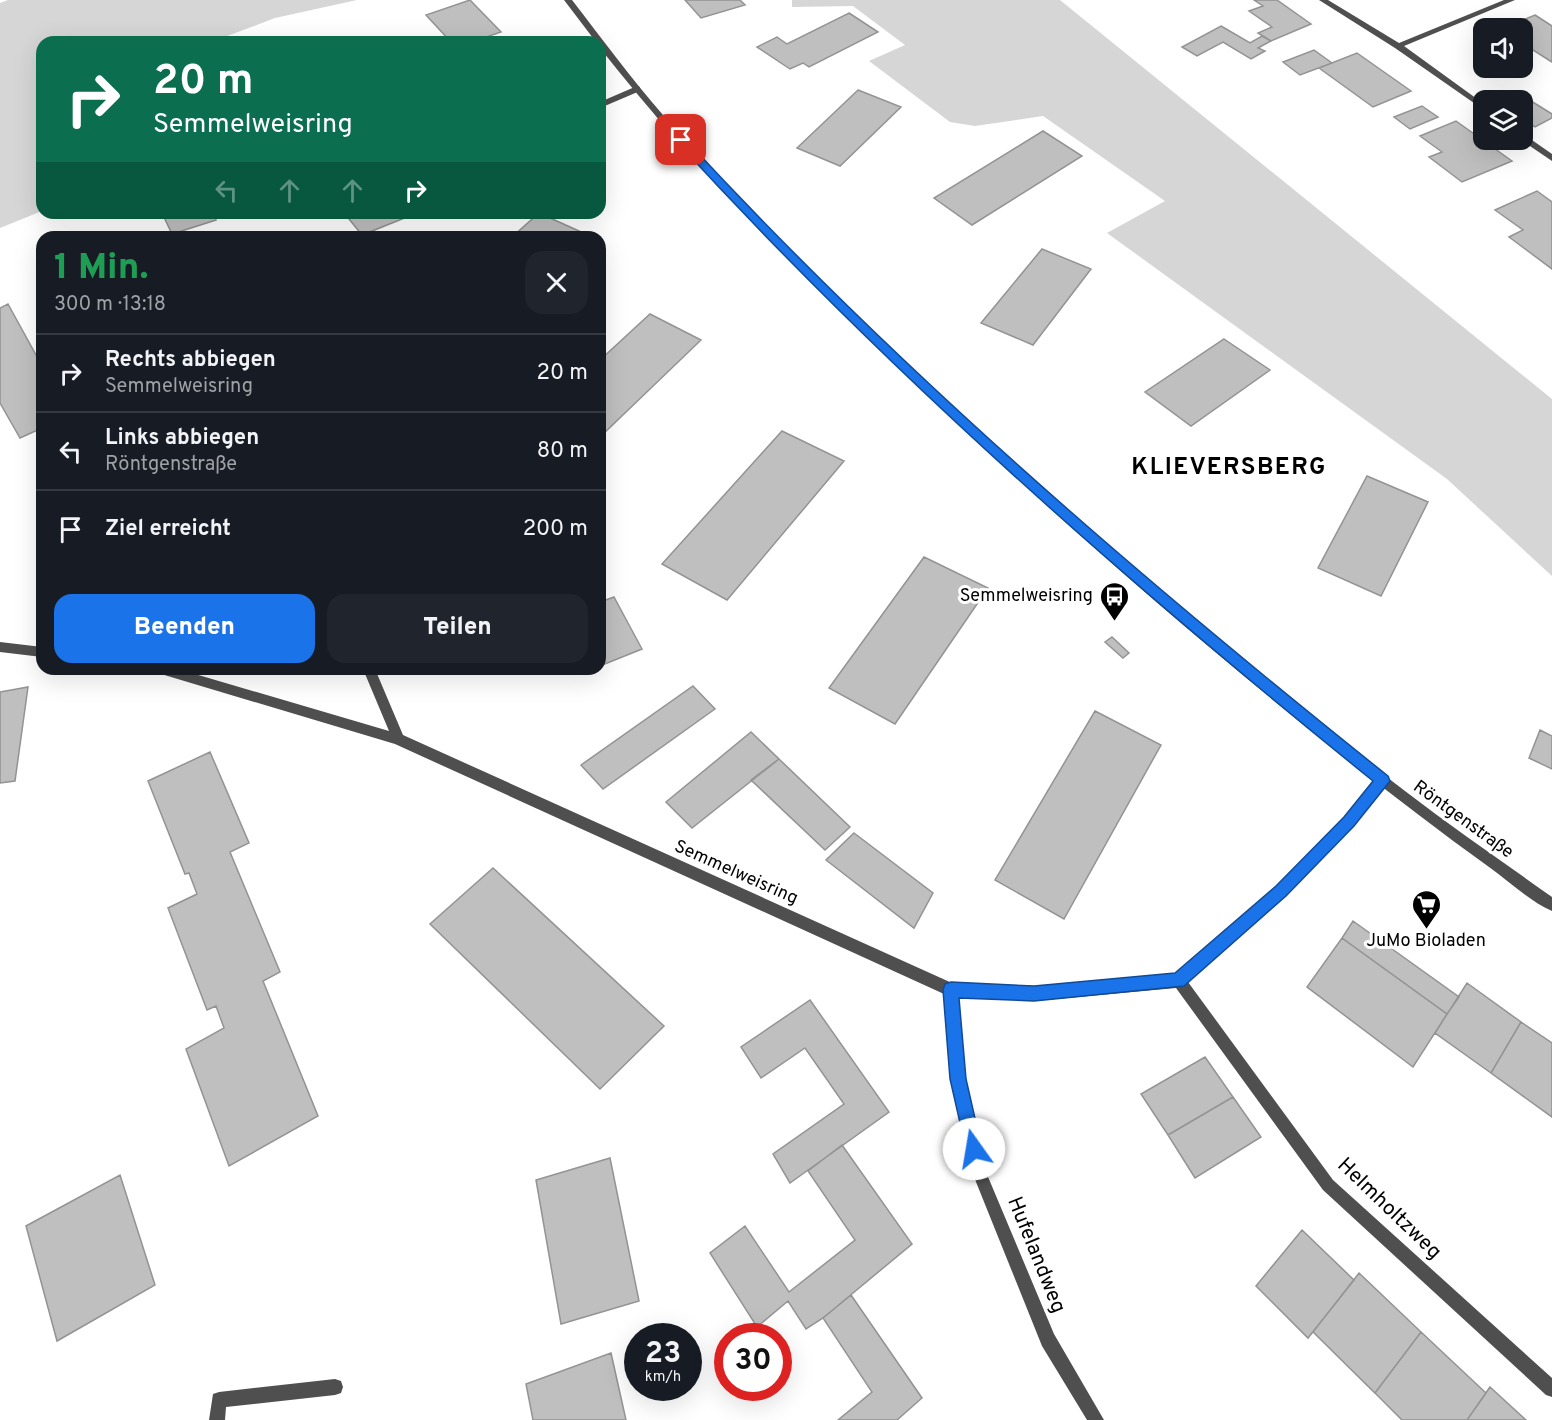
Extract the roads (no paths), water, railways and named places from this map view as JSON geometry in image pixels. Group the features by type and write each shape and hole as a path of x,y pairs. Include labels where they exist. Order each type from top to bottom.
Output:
{"street":[{"name":"Röntgenstraße","path":"568,0 595,36"},
{"path":"1323,0 1398,46 1473,100"},
{"path":"1398,46 1511,0"},
{"name":"Röntgenstraße","path":"606,50 637,89 739,204 946,409 1152,591 1261,683 1383,781 1552,905"},
{"path":"606,102 637,89"},
{"path":"1533,144 1552,158"},
{"path":"0,647 36,651"},
{"name":"Semmelweisring","path":"181,675 398,739 951,990 1034,993 1179,981"},
{"path":"371,675 398,739"},
{"path":"1179,981 1281,891 1349,822 1383,781"},
{"name":"Helmholtzweg","path":"1179,981 1328,1185 1552,1389"},
{"name":"Hufelandweg","path":"951,990 958,1079 979,1172 1048,1340 1096,1420"},
{"path":"217,1420 219,1400 335,1387"}],"place":[{"name":"Semmelweisring","path":"1114,622"},
{"name":"JuMo Bioladen","path":"1426,930"}],"district":[{"name":"KLIEVERSBERG","path":"1229,468"}]}
